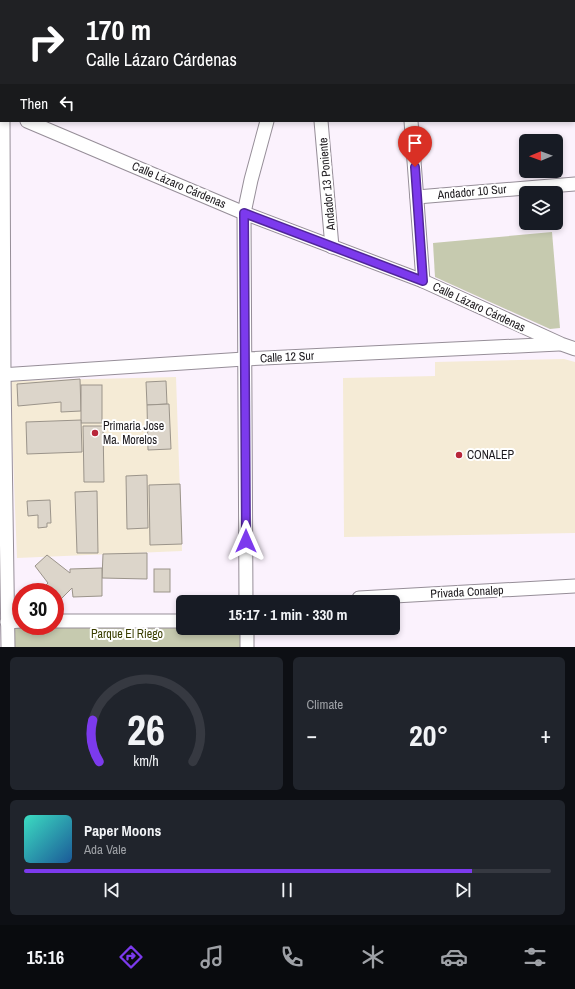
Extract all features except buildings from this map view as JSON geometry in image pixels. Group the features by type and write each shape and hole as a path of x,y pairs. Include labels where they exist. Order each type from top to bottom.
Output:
{"street":[{"path":"3,122 2,375 4,576 8,647"},
{"name":"Calle Lázaro Cárdenas","path":"29,122 244,213 423,281 575,349"},
{"path":"246,595 244,213 251,180 267,122"},
{"name":"Andador 13 Poniente","path":"322,122 332,247"},
{"path":"411,122 423,281"},
{"name":"Andador 10 Sur","path":"417,197 575,184"},
{"name":"Calle 12 Sur","path":"2,375 244,359 561,344 575,342"},
{"name":"Privada Conalep","path":"400,596 575,586"},
{"path":"64,621 176,621"},
{"path":"7,622 12,622"},
{"path":"246,635 247,647"}],"shaded area":[{"name":"CONALEP","path":"564,359 575,362 575,533 344,537 343,378 435,376 435,362"},
{"name":"Primaria Jose Ma. Morelos","path":"176,377 182,551 17,558 10,381"}],"green space":[{"path":"552,232 560,328 550,329 435,277 433,243"},
{"name":"Parque El Riego","path":"176,621 176,635 246,635 247,647 8,647 8,622 12,623 12,635 64,635 64,626"}],"place":[{"name":"Primaria Jose Ma. Morelos","path":"95,433"},
{"name":"CONALEP","path":"459,455"}],"route":[{"path":"246,541 244,213 423,281 415,167"}]}
